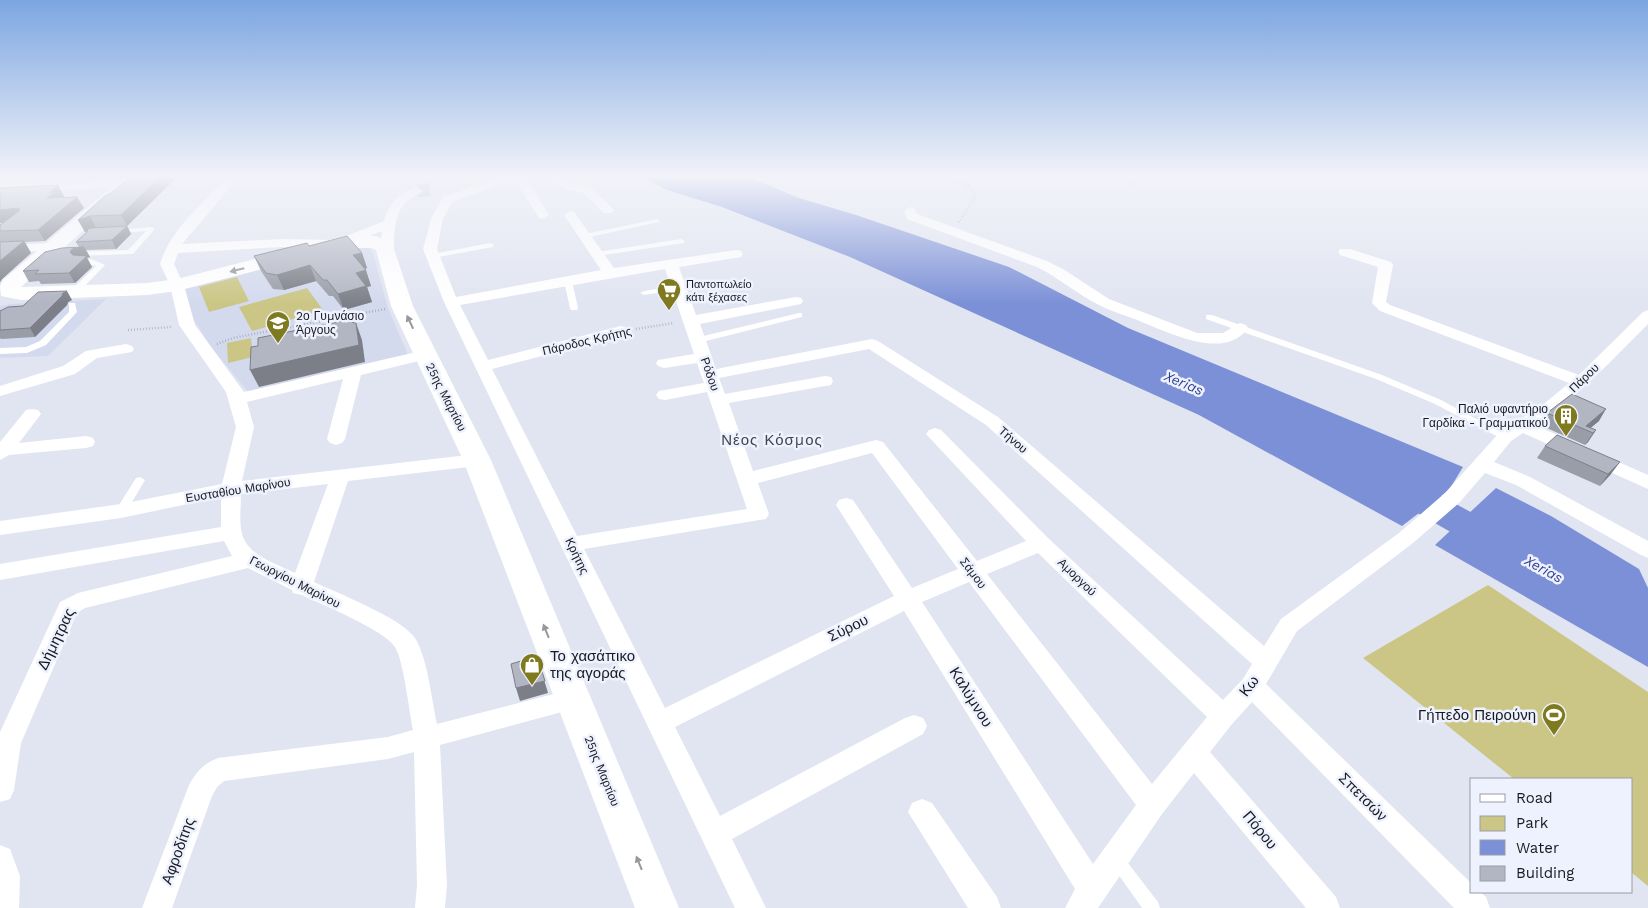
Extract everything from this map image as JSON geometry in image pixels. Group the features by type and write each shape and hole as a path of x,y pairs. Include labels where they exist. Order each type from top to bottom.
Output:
{"main road":[{"path":"8,291 85,219"},
{"path":"50,254 78,237 92,219"},
{"path":"8,291 73,299 177,285 338,244 353,241 376,242 388,237"},
{"name":"25ης Μαρτίου","path":"388,237 402,306 424,355 477,460 657,908"}],"street":[{"path":"172,250 198,219"},
{"path":"388,237 395,219"},
{"name":"Κρήτης","path":"437,219 430,249 451,302 751,908"},
{"path":"573,219 610,273"},
{"path":"922,219 1042,264 1104,302 1194,337 1213,339 1227,337 1240,328"},
{"path":"172,250 282,243 338,244"},
{"path":"0,249 50,254"},
{"name":"Γεωργίου Μαρίνου","path":"172,250 168,264 177,285 187,325 235,392 245,427 231,489 231,533 237,549 250,560 301,587 393,630 406,644 414,671 427,738 432,885 430,908"},
{"path":"1345,252 1386,265 1379,296 1379,303 1385,308 1582,382"},
{"path":"451,302 610,273 736,254"},
{"name":"Ρόδου","path":"571,544 759,514 672,265"},
{"path":"691,321 797,308"},
{"name":"Πάρου","path":"1452,498 1505,437 1551,407 1582,382 1648,315"},
{"name":"Πάροδος Κρήτης","path":"483,366 620,331"},
{"name":"Τήνου","path":"714,387 872,344 992,421 1265,662"},
{"path":"0,390 6,390 19,384 69,370 92,354 126,349"},
{"path":"237,399 424,355"},
{"path":"664,363 704,357"},
{"path":"336,439 354,372"},
{"path":"665,395 714,387 825,381"},
{"path":"2,452 32,414"},
{"path":"1522,426 1648,483"},
{"name":"Αμοργού","path":"935,434 1041,543 1223,716"},
{"path":"2,452 86,442"},
{"name":"Σάμου","path":"747,479 876,446 1152,805"},
{"name":"Ευσταθίου Μαρίνου","path":"0,528 122,511 231,489 477,460"},
{"path":"1481,464 1523,481 1648,550"},
{"path":"301,587 340,477"},
{"name":"Κω","path":"1086,900 1152,805 1223,716 1252,686 1289,625 1406,538 1452,498"},
{"name":"Καλύμνου","path":"846,505 908,599 1086,900"},
{"path":"0,572 231,533"},
{"name":"Σύρου","path":"659,722 908,599 1041,543"},
{"name":"Δήμητρας","path":"0,790 8,743 68,608 72,604 250,560"},
{"name":"Σπετσών","path":"1252,686 1475,908"},
{"name":"Αφροδίτης","path":"158,908 199,794 207,778 218,770 388,748 573,700"},
{"path":"714,834 914,726"},
{"name":"Πόρου","path":"1194,753 1325,908"},
{"path":"922,812 986,908"},
{"path":"0,859 5,876 4,908"}],"lane":[{"path":"584,236 657,221"},
{"path":"50,254 130,252 152,229 108,231"},
{"path":"597,254 681,241"},
{"path":"433,256 490,245"},
{"path":"0,351 27,350 43,343 74,312 73,299 101,264 92,261 82,262"},
{"path":"568,281 574,308"},
{"path":"644,293 680,287"},
{"path":"698,340 797,308"},
{"path":"1209,316 1379,377 1438,402 1505,437"},
{"path":"122,511 140,480"},
{"path":"1116,858 1152,908"}],"path":[{"path":"954,230 961,219"},
{"path":"202,348 234,338 402,306"},
{"name":"Πάροδος Κρήτης","path":"620,331 691,321"},
{"path":"128,330 187,325"}],"shaded area":[{"path":"358,246 369,248 373,253 388,308 409,357 248,392 212,348 175,291 320,253"},
{"path":"106,299 48,356 0,358 0,306"}],"green space":[{"path":"237,277 249,301 209,312 199,287"},
{"path":"307,288 323,310 252,331 239,307"},
{"path":"251,338 253,357 228,363 227,343"},
{"name":"Γήπεδο Πειρούνη","path":"1488,585 1648,692 1648,886 1633,874 1633,778 1513,778 1363,658"}],"water":[{"path":"754,219 869,219 1009,267 1128,328 1463,467 1449,490 1402,526 1199,415 850,257"},
{"path":"1496,488 1551,516 1639,569 1648,588 1648,667 1435,545"}],"building":[{"path":"8,219 51,219 38,230 0,231 0,225"},
{"path":"127,226 112,240 76,242 88,229"},
{"path":"347,236 362,253 353,255 366,270 356,273 366,286 338,294 327,280 323,280 310,265 277,275 266,273 254,256 307,243 309,246"},
{"path":"24,241 0,261 0,242"},
{"path":"84,247 72,249 70,252 73,255 87,256 69,273 35,274 39,270 23,271 45,252 62,248"},
{"path":"67,291 30,328 0,330 0,311 8,307 23,306 38,292"},
{"path":"343,321 356,323 359,345 250,370 251,347 258,346 258,338"},
{"path":"1572,394 1606,409 1586,426 1596,430 1593,433 1547,413"},
{"path":"1557,435 1620,462 1608,474 1545,446"},
{"path":"537,656 545,681 516,688 511,664"}],"waterway":[{"name":"Xerias","path":"1407,492 1500,544"}],"place":[{"name":"Παντοπωλείο κάτι ξέχασες","path":"669,311"},
{"name":"2ο Γυμνάσιο Άργους","path":"278,344"},
{"name":"Παλιό υφαντήριο Γαρδίκα - Γραμματικού","path":"1566,437"},
{"name":"Το χασάπικο της αγοράς","path":"532,686"},
{"name":"Γήπεδο Πειρούνη","path":"1554,736"}],"district":[{"name":"Νέος Κόσμος","path":"772,440"}]}
